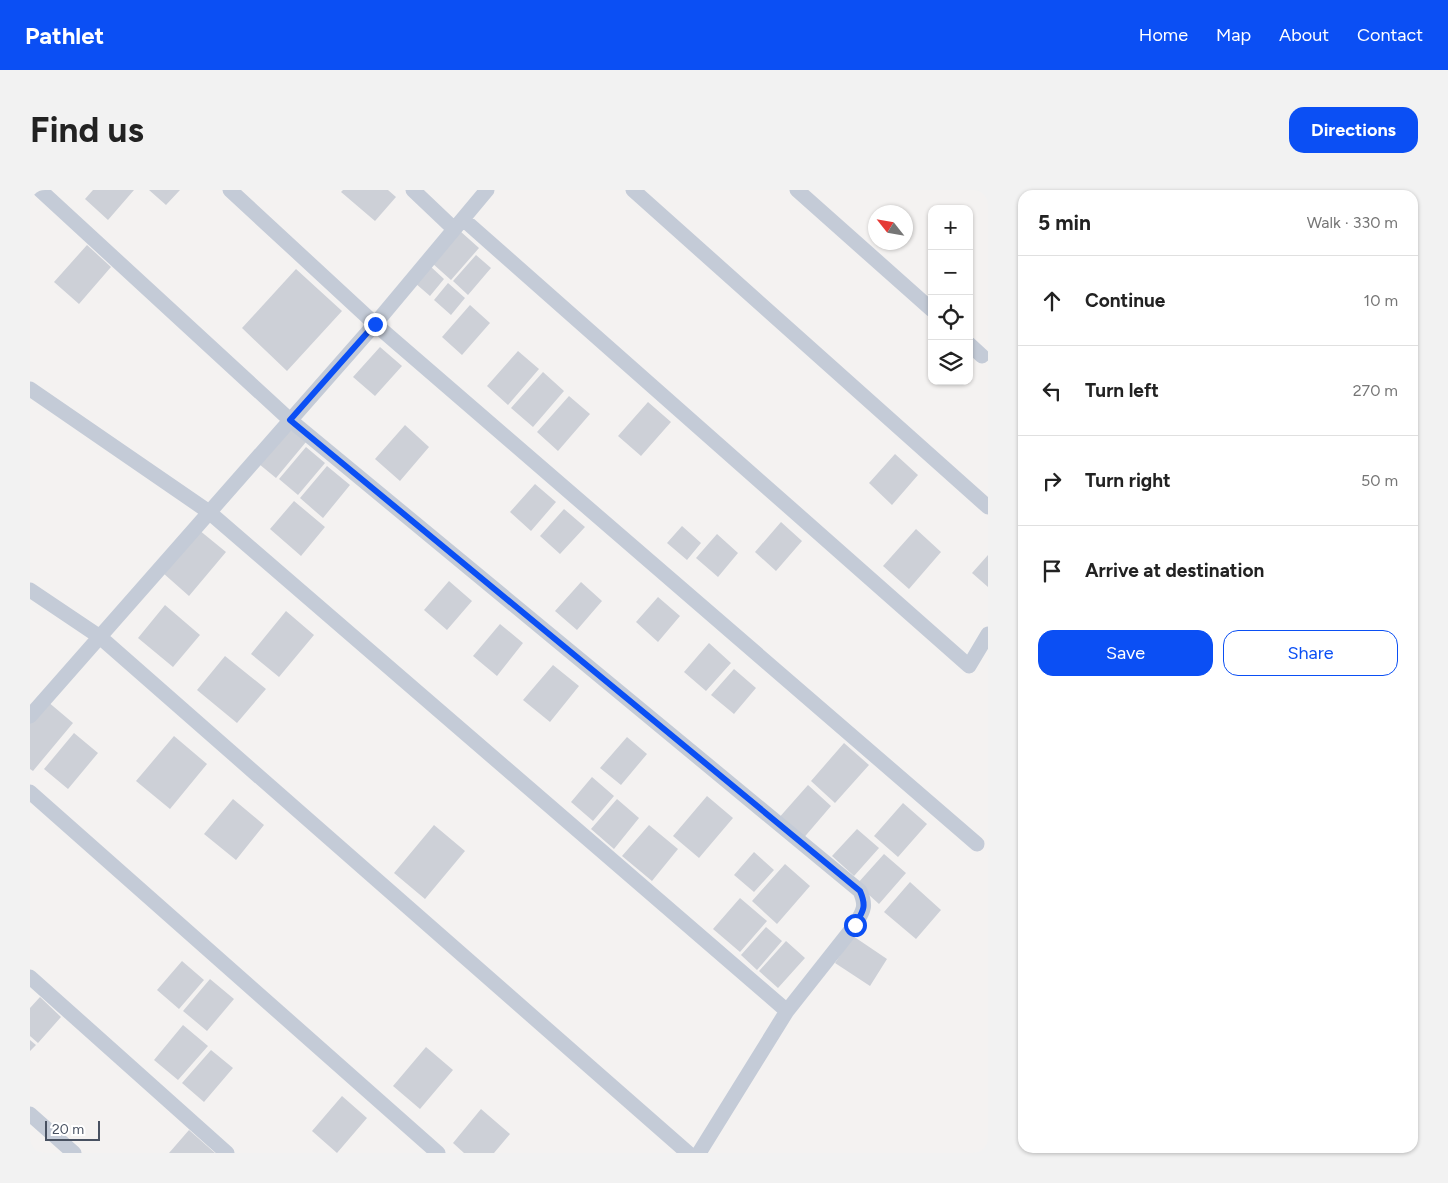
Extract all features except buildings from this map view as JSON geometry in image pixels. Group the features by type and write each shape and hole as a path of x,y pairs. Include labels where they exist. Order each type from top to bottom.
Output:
{"street":[{"path":"40,190 290,420 860,891 864,900 864,909 855,925 787,1011 699,1153"},
{"path":"230,190 375,324 977,844"},
{"path":"413,190 458,224 969,666 988,634"},
{"path":"30,716 375,324 487,190"},
{"path":"633,190 988,507"},
{"path":"797,190 928,306"},
{"path":"973,348 982,356"},
{"path":"30,388 209,512 787,1011"},
{"path":"30,590 100,637 688,1153"},
{"path":"30,792 438,1153"},
{"path":"30,977 227,1153"},
{"path":"30,1114 74,1153"}],"route":[{"path":"375,324 290,420 860,891 864,900 864,909 855,925"}]}
